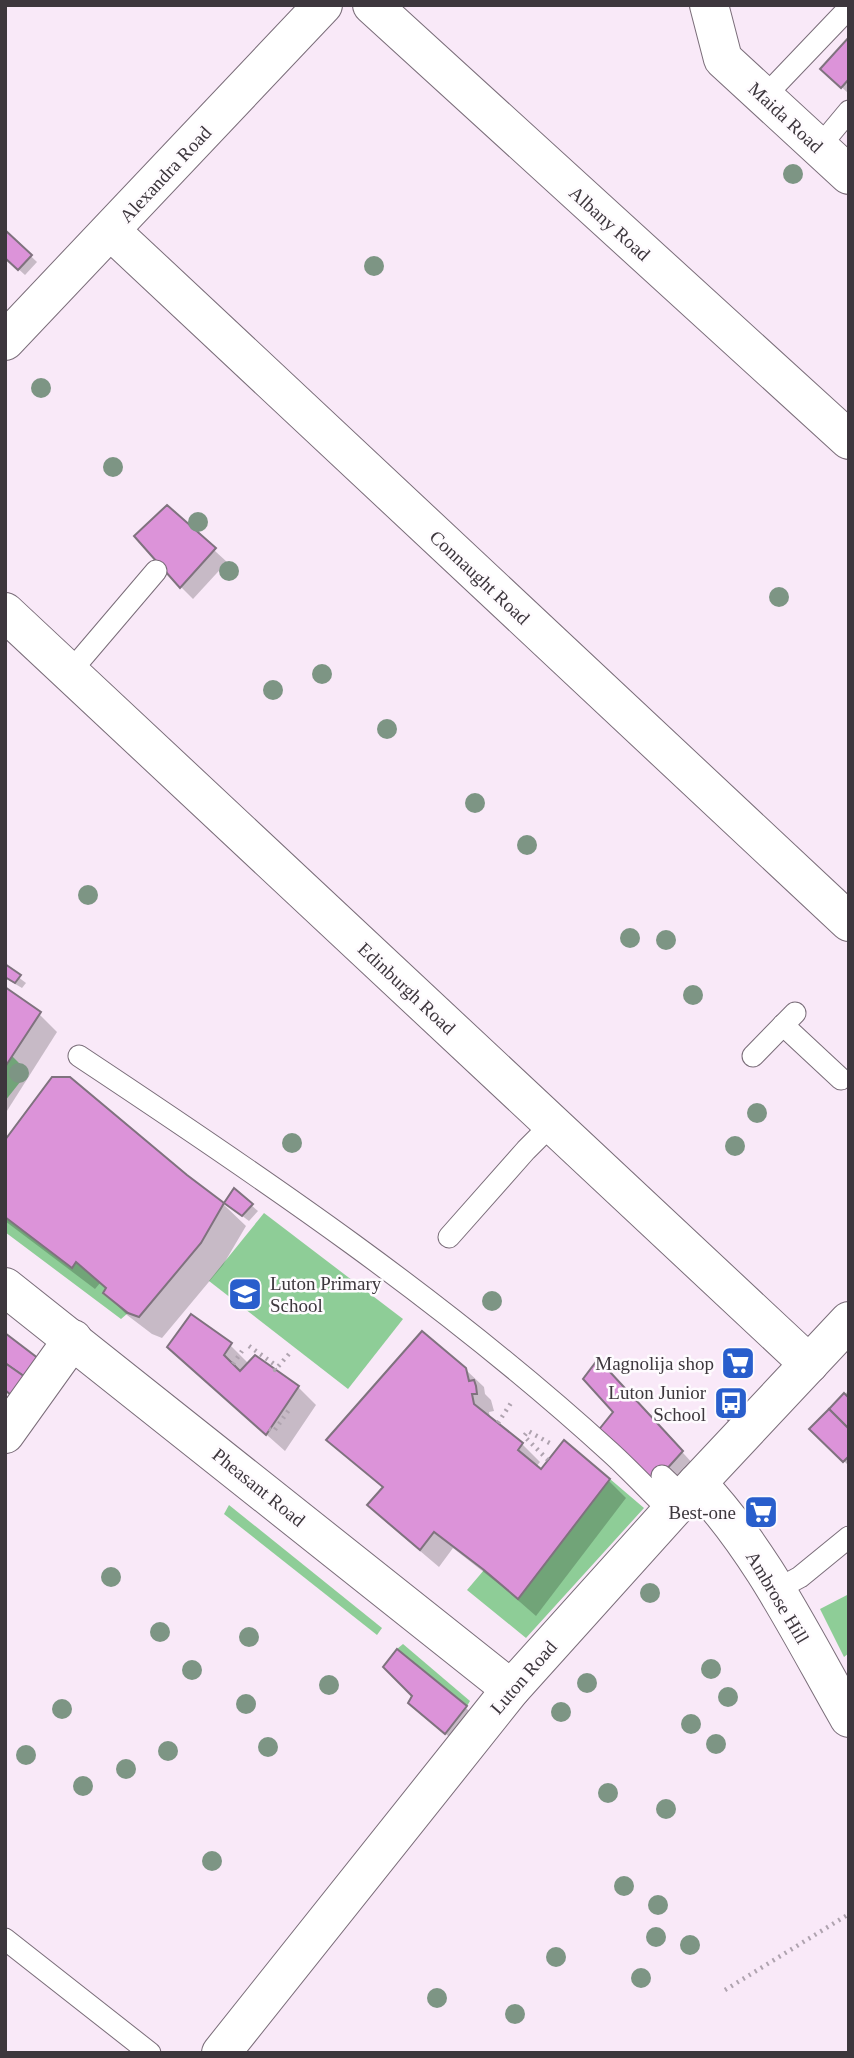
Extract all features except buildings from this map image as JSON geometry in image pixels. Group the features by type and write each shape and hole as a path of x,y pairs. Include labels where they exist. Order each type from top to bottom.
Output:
{"street":[{"name":"Alexandra Road","path":"5,341 323,5"},
{"name":"Albany Road","path":"372,5 849,440"},
{"name":"Maida Road","path":"709,5 723,59 849,175"},
{"name":"Connaught Road","path":"111,231 849,922"},
{"name":"Edinburgh Road","path":"5,612 808,1364"},
{"name":"Pheasant Road","path":"5,1287 511,1689"},
{"name":"Luton Road","path":"221,2053 511,1689 679,1492 849,1321"},
{"path":"5,1434 73,1339"},
{"name":"Ambrose Hill","path":"679,1492 722,1509 776,1590 849,1718"}],"lane":[{"path":"764,97 849,8"},
{"path":"819,147 849,111"},
{"path":"70,672 156,571"},
{"path":"753,1056 789,1019 841,1079"},
{"path":"79,1056 248,1168 465,1331 602,1445 679,1492"},
{"path":"449,1237 552,1124"},
{"path":"776,1590 800,1577 849,1537"},
{"path":"5,1939 150,2053"}],"path":[{"path":"249,1346 274,1364 275,1370 289,1354"},
{"path":"233,1364 242,1350"},
{"path":"498,1423 514,1398"},
{"path":"269,1429 274,1431 290,1407"},
{"path":"548,1435 558,1442 556,1446 528,1431 524,1436 548,1461"},
{"path":"725,1990 849,1914"}],"green space":[{"path":"12,1056 28,1072 5,1101 5,1067"},
{"path":"264,1213 403,1319 348,1389 209,1281"},
{"path":"5,1217 71,1268 76,1262 106,1288 103,1294 128,1313 121,1319 5,1232"},
{"path":"610,1479 644,1508 526,1638 467,1590 484,1570 518,1599"},
{"path":"229,1505 382,1628 377,1635 224,1514"},
{"path":"849,1594 849,1653 844,1657 820,1609"},
{"path":"403,1644 470,1701 467,1706 397,1649"}],"place":[{"name":"Luton Primary School","path":"245,1294"},
{"name":"Magnolija shop","path":"738,1363"},
{"name":"Luton Junior School","path":"731,1403"},
{"name":"Best-one","path":"761,1512"}]}
